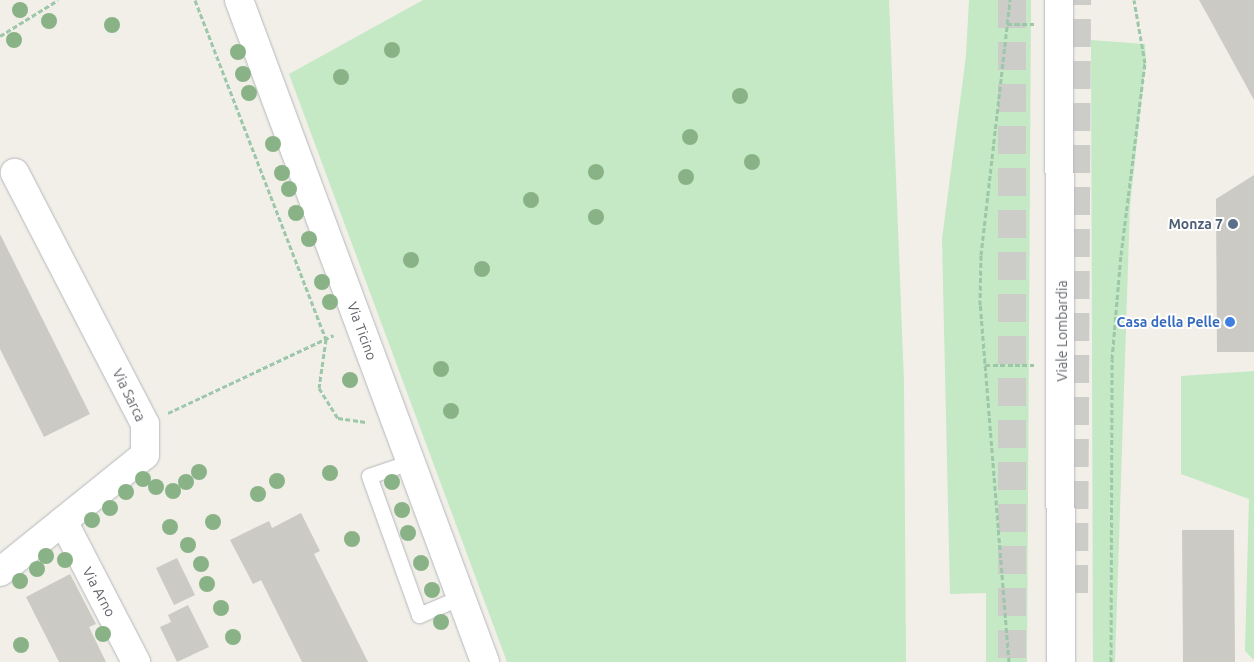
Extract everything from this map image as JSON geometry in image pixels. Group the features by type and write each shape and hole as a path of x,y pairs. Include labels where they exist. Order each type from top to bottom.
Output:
{"street":[{"name":"Via Ticino","path":"239,0 485,662"},
{"name":"Viale Lombardia","path":"1059,0 1061,662"},
{"name":"Via Sarca","path":"0,572 145,455 145,424 15,173"},
{"name":"Via Arno","path":"62,521 136,662"}],"lane":[{"path":"410,462 369,476 419,615 461,597"}],"path":[{"path":"0,36 58,0"},
{"path":"195,0 326,339 319,388 338,418 397,426"},
{"path":"1010,0 981,254 980,304 1010,662"},
{"path":"1111,662 1112,359 1120,255 1145,62 1134,0"},
{"path":"1007,24 1042,24"},
{"path":"145,424 359,323"},
{"path":"985,365 1044,365"}],"green space":[{"path":"423,0 889,0 904,382 906,662 507,662 289,74"},
{"path":"969,0 1031,0 1027,662 986,662 986,593 950,594 942,239 966,56"},
{"path":"1091,40 1145,44 1146,60 1130,206 1115,662 1093,662"},
{"path":"1254,371 1254,660 1245,651 1249,499 1181,474 1181,376"}],"building":[{"path":"1199,0 1254,0 1254,100 1208,16"},
{"path":"1254,175 1254,352 1217,352 1216,199"},
{"path":"0,234 90,414 44,437 0,349"},
{"path":"301,513 320,551 314,554 368,662 302,662 261,580 253,584 230,540 269,521 272,528"},
{"path":"1182,530 1234,530 1235,662 1183,662"},
{"path":"177,558 195,595 174,605 156,568"},
{"path":"70,574 96,624 89,627 106,662 59,662 26,597"},
{"path":"188,605 209,647 177,662 160,627 171,622 168,615"}],"tunnel":[{"path":"1012,0 1012,662"},
{"path":"1074,593 1077,0"}],"place":[{"name":"Monza 7","path":"1233,224"},
{"name":"Casa della Pelle","path":"1230,322"}]}
